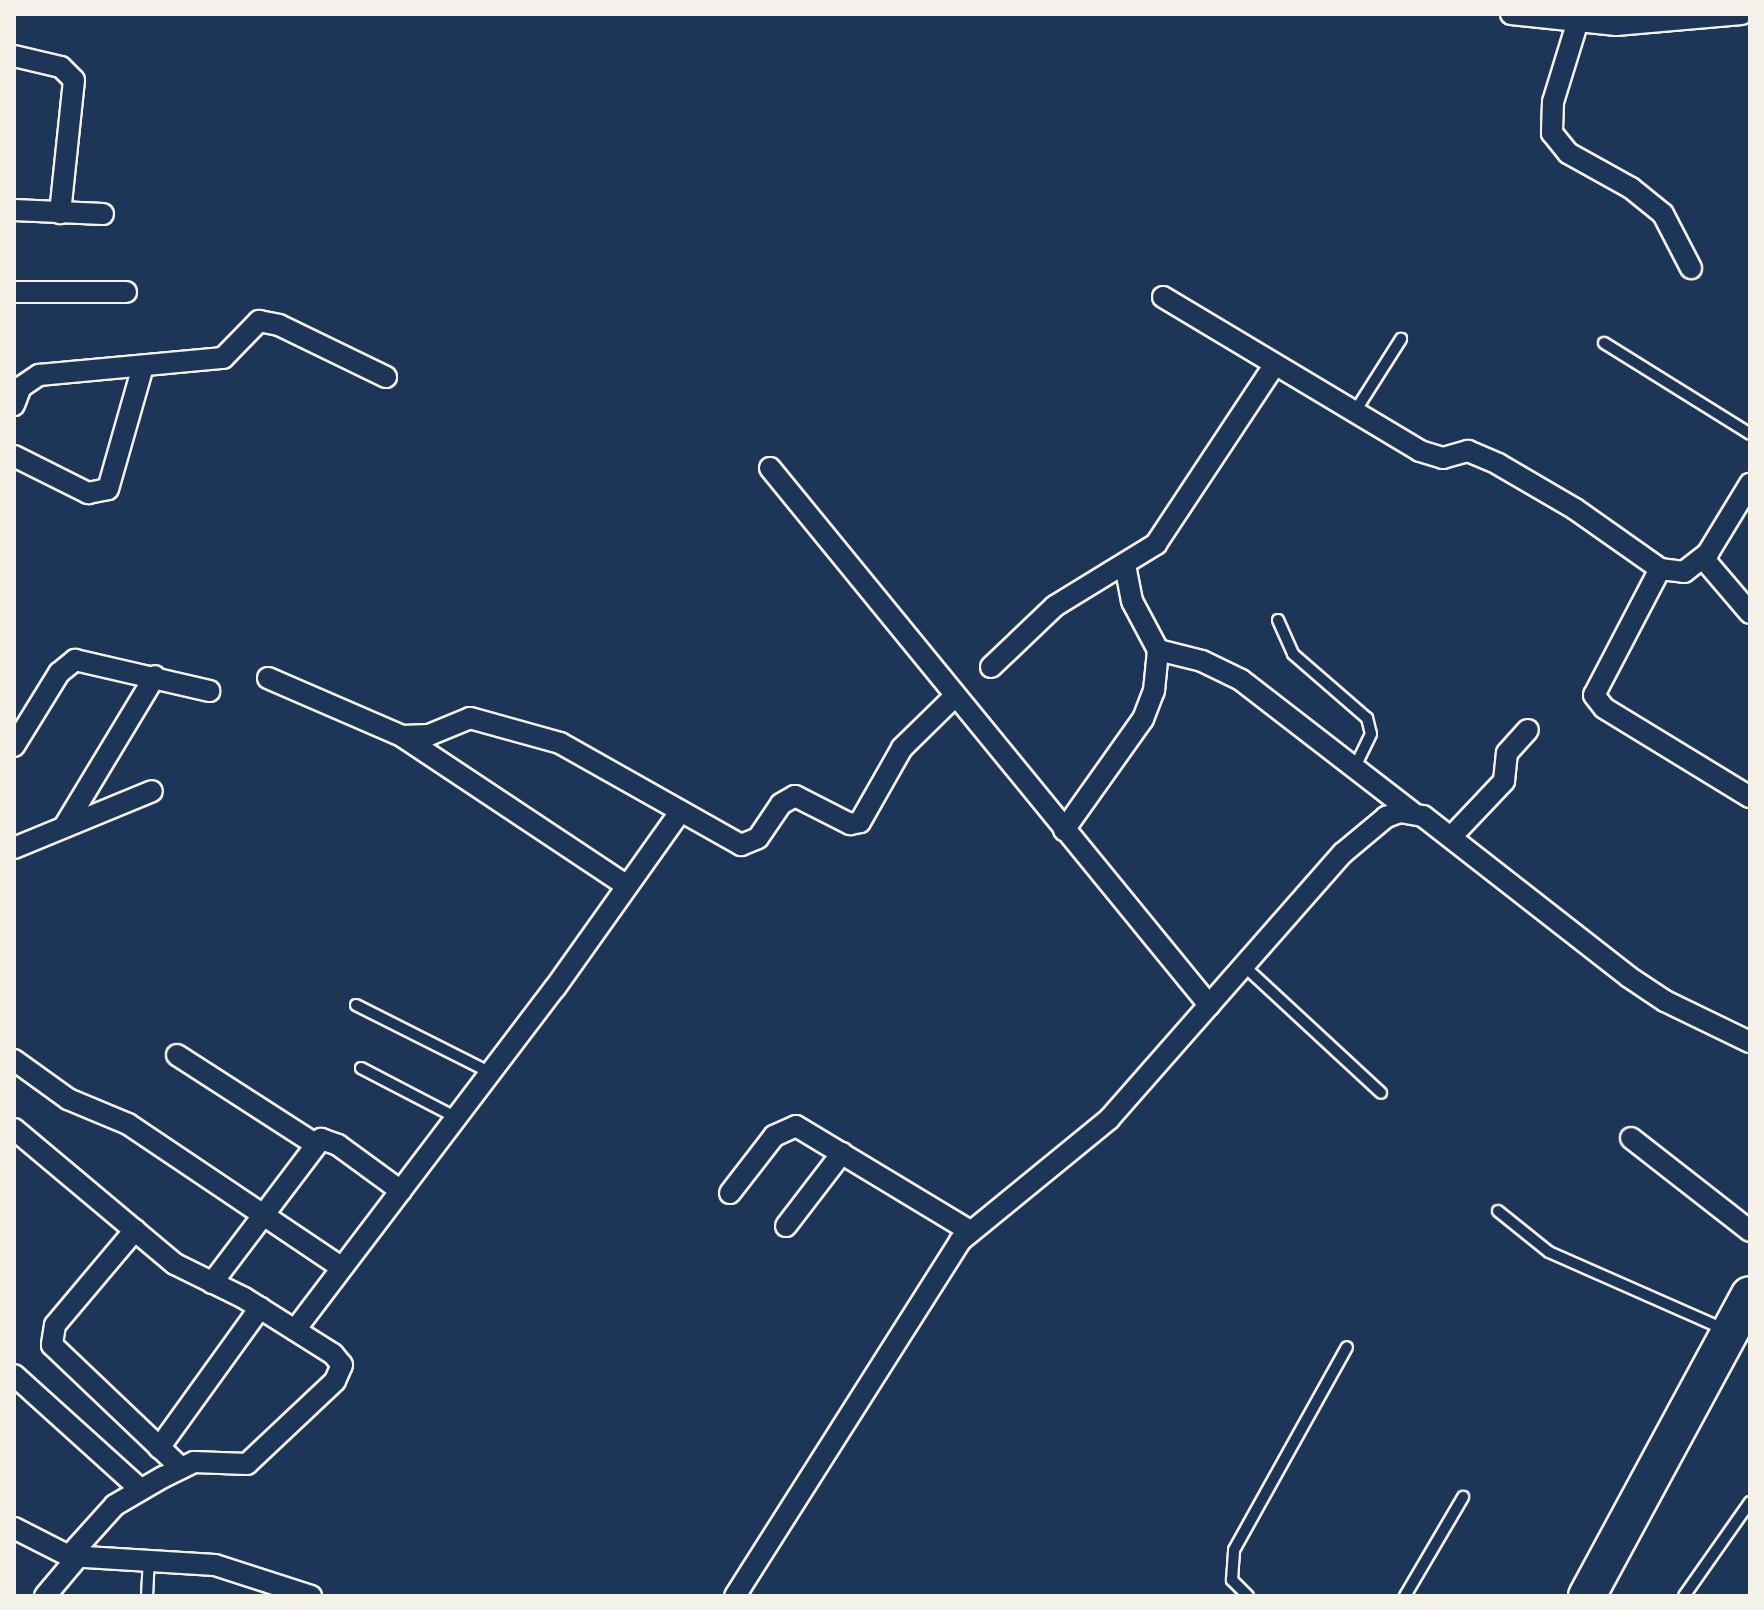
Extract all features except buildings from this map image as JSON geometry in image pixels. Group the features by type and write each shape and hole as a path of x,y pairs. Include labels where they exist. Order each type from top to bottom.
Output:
{"highway":[{"path":"1587,1596 1750,1295"}],"street":[{"path":"1511,14 1577,24 1742,14"},
{"path":"1577,24 1553,102 1552,133 1568,153 1631,188 1663,214 1691,268"},
{"path":"14,56 61,67 74,80 60,213"},
{"path":"14,210 103,214"},
{"path":"14,292 126,292"},
{"path":"1163,297 1273,367 1434,456 1468,451 1498,464 1575,509 1660,569 1684,572 1703,558 1750,484"},
{"path":"14,405 21,387 39,375 223,358 250,325 268,321 386,377"},
{"path":"14,456 88,493 102,493 114,481 143,366"},
{"path":"991,667 1055,606 1125,566 1161,537 1273,367"},
{"path":"770,468 1064,830 1119,888 1209,1005"},
{"path":"1703,558 1750,613"},
{"path":"1064,830 1143,719 1154,691 1158,650 1132,601 1125,566"},
{"path":"1660,569 1599,677 1597,702 1750,797"},
{"path":"1158,650 1202,661 1241,680 1412,812 1452,836 1629,977 1665,1001 1750,1042"},
{"path":"14,746 20,722 59,673 75,660 155,676 209,691"},
{"path":"64,827 155,676"},
{"path":"268,678 402,736 626,885"},
{"path":"402,736 429,735 470,718 560,743 741,845 758,838 781,804 795,796 814,801 839,820 860,822 902,748 954,697"},
{"path":"1452,836 1504,781 1507,753 1528,730"},
{"path":"14,848 152,791"},
{"path":"295,1330 491,1073 680,812"},
{"path":"735,1596 923,1293 970,1231 1109,1119 1243,965 1372,826 1400,812 1412,812"},
{"path":"177,1055 315,1144"},
{"path":"14,1060 68,1099 128,1124 341,1267"},
{"path":"730,1193 788,1126 842,1153 970,1231"},
{"path":"14,1129 175,1264 260,1308 339,1359 335,1381 247,1464 229,1467 204,1461 181,1468 140,1489 103,1516 45,1596"},
{"path":"1631,1138 1750,1231"},
{"path":"212,1283 315,1144 329,1139 401,1191"},
{"path":"786,1226 842,1153"},
{"path":"135,1230 55,1325 52,1345 181,1468"},
{"path":"159,1448 260,1308"},
{"path":"14,1375 140,1489"},
{"path":"14,1528 73,1557 215,1565 311,1596"}],"lane":[{"path":"1354,413 1401,339"},
{"path":"1604,343 1750,434"},
{"path":"1278,620 1293,654 1367,718 1371,734 1355,767"},
{"path":"1243,965 1381,1093"},
{"path":"356,1005 491,1073"},
{"path":"361,1068 457,1118"},
{"path":"1498,1211 1549,1252 1732,1332"},
{"path":"1248,1596 1232,1580 1234,1550 1347,1347"},
{"path":"1405,1596 1463,1497"},
{"path":"1684,1596 1750,1502"},
{"path":"147,1596 149,1562"}]}
